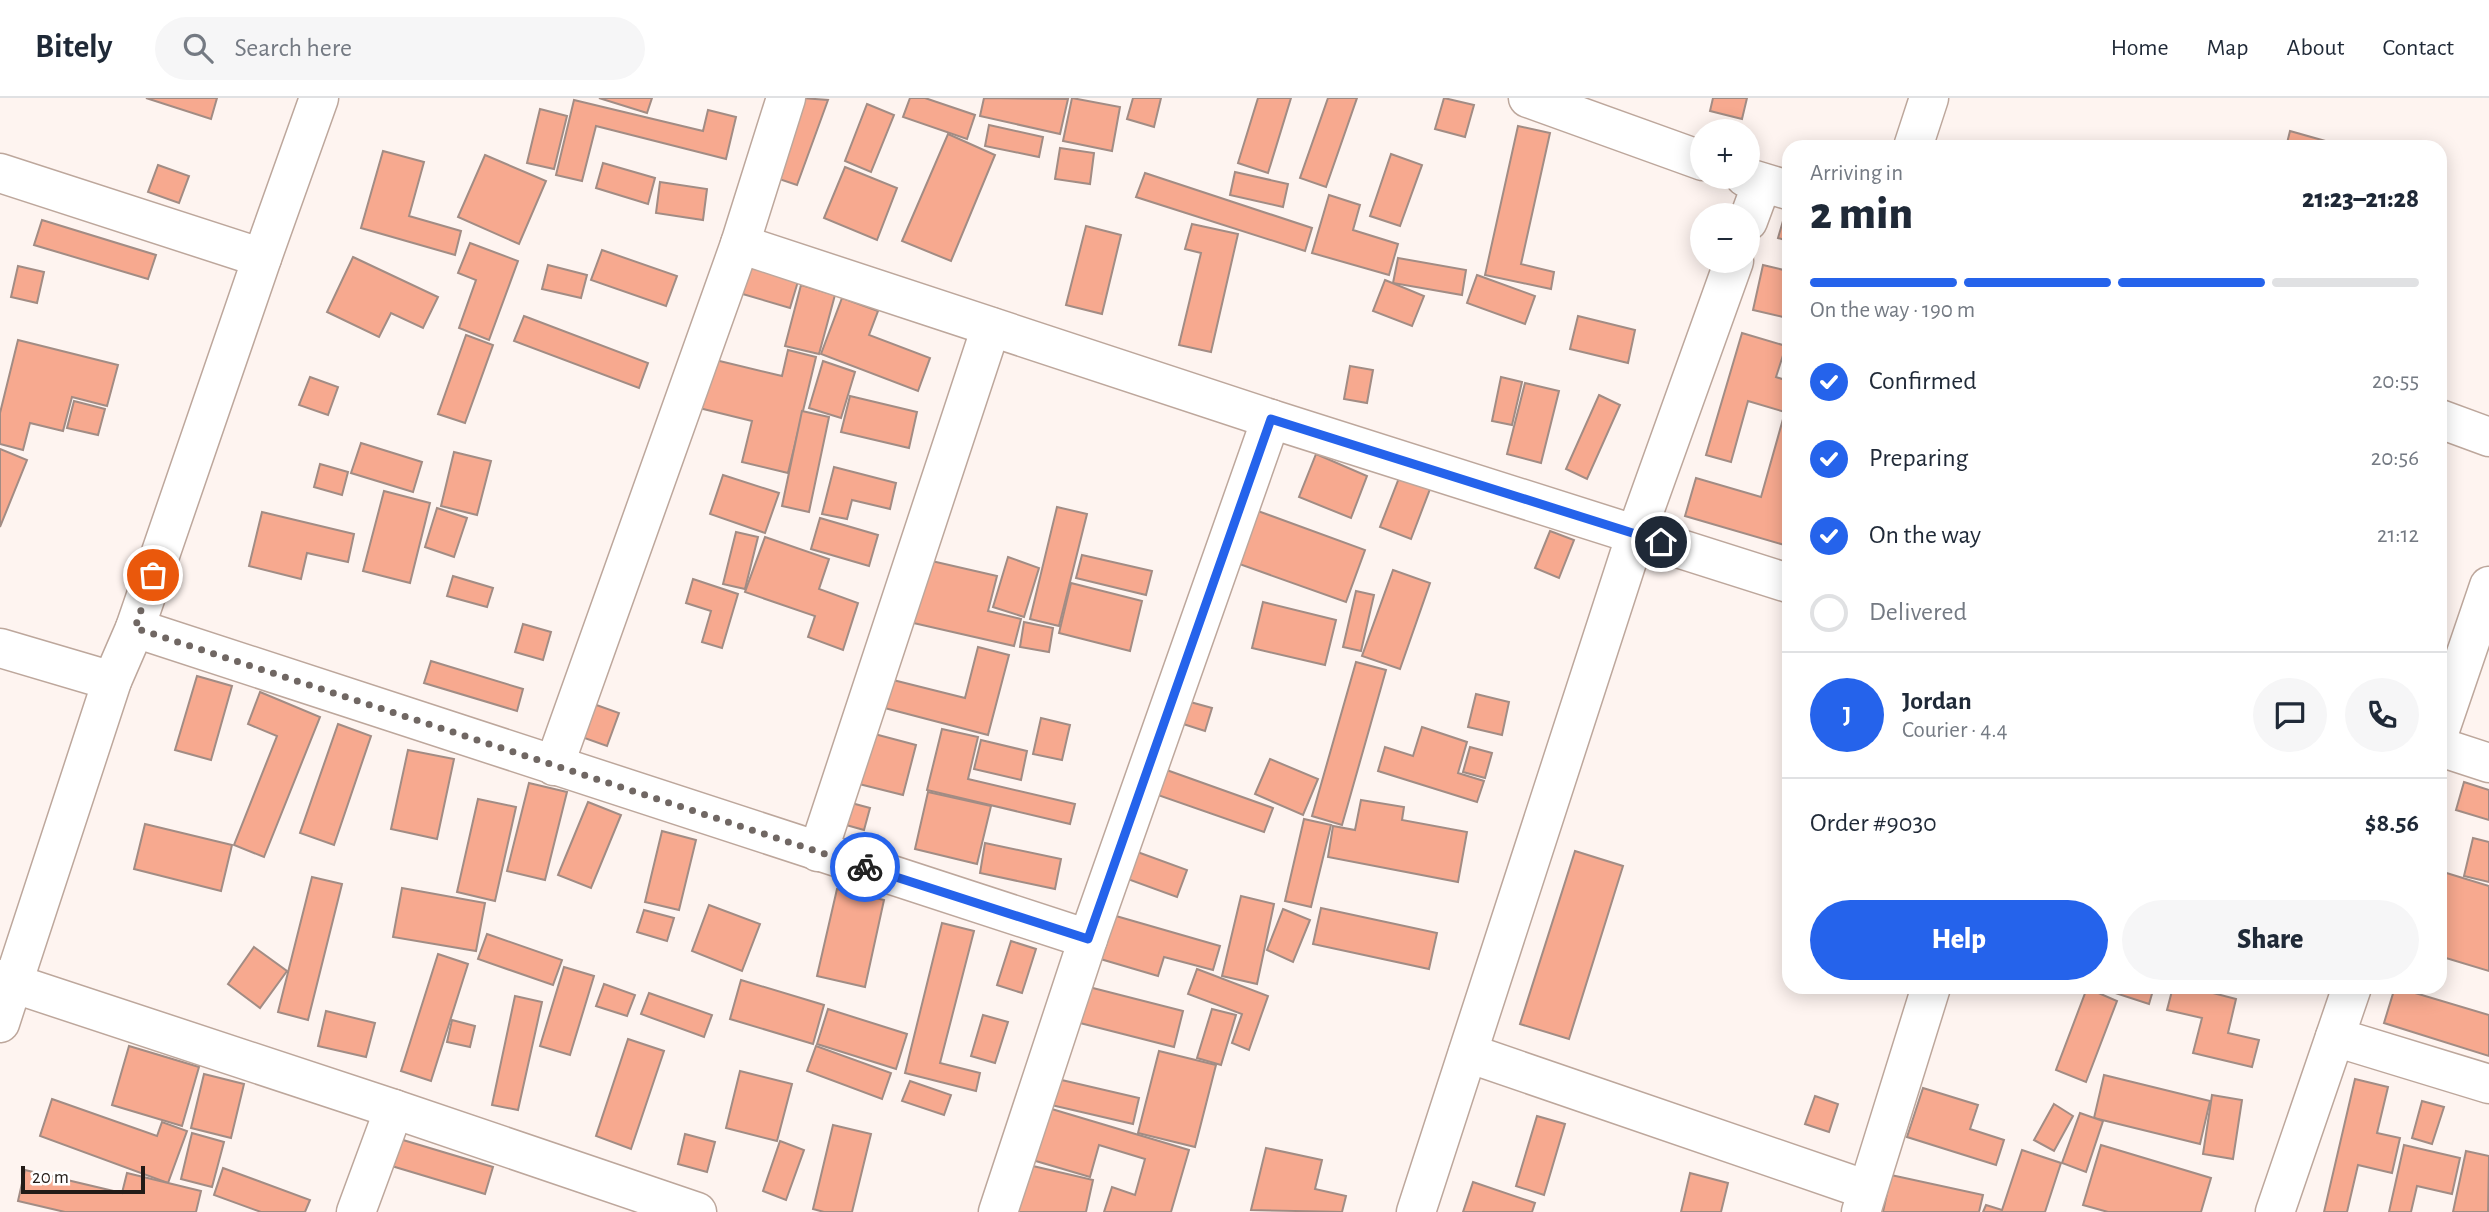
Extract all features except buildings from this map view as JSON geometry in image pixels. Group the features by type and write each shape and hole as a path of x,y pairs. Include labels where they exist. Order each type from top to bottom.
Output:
{"street":[{"path":"0,1023 7,982 113,681 135,628 319,98"},
{"path":"554,766 740,244 786,98"},
{"path":"1528,98 1690,157"},
{"path":"1915,140 1929,98"},
{"path":"0,173 262,258"},
{"path":"1756,203 1765,183"},
{"path":"740,244 1271,419 1782,581"},
{"path":"1416,1212 1636,534 1730,273"},
{"path":"818,852 991,327"},
{"path":"998,1212 1088,939 1271,419"},
{"path":"2447,422 2489,437"},
{"path":"2447,709 2489,586"},
{"path":"135,628 1088,939"},
{"path":"0,648 113,681"},
{"path":"2447,749 2489,764"},
{"path":"7,982 697,1212"},
{"path":"1468,1053 1864,1201 1929,994"},
{"path":"2275,1212 2350,994"},
{"path":"2335,1037 2489,1084"},
{"path":"356,1212 394,1109"}],"way so far":[{"path":"153,575 135,628 865,867"}],"route":[{"path":"865,867 1088,939 1271,419 1661,542"}]}
